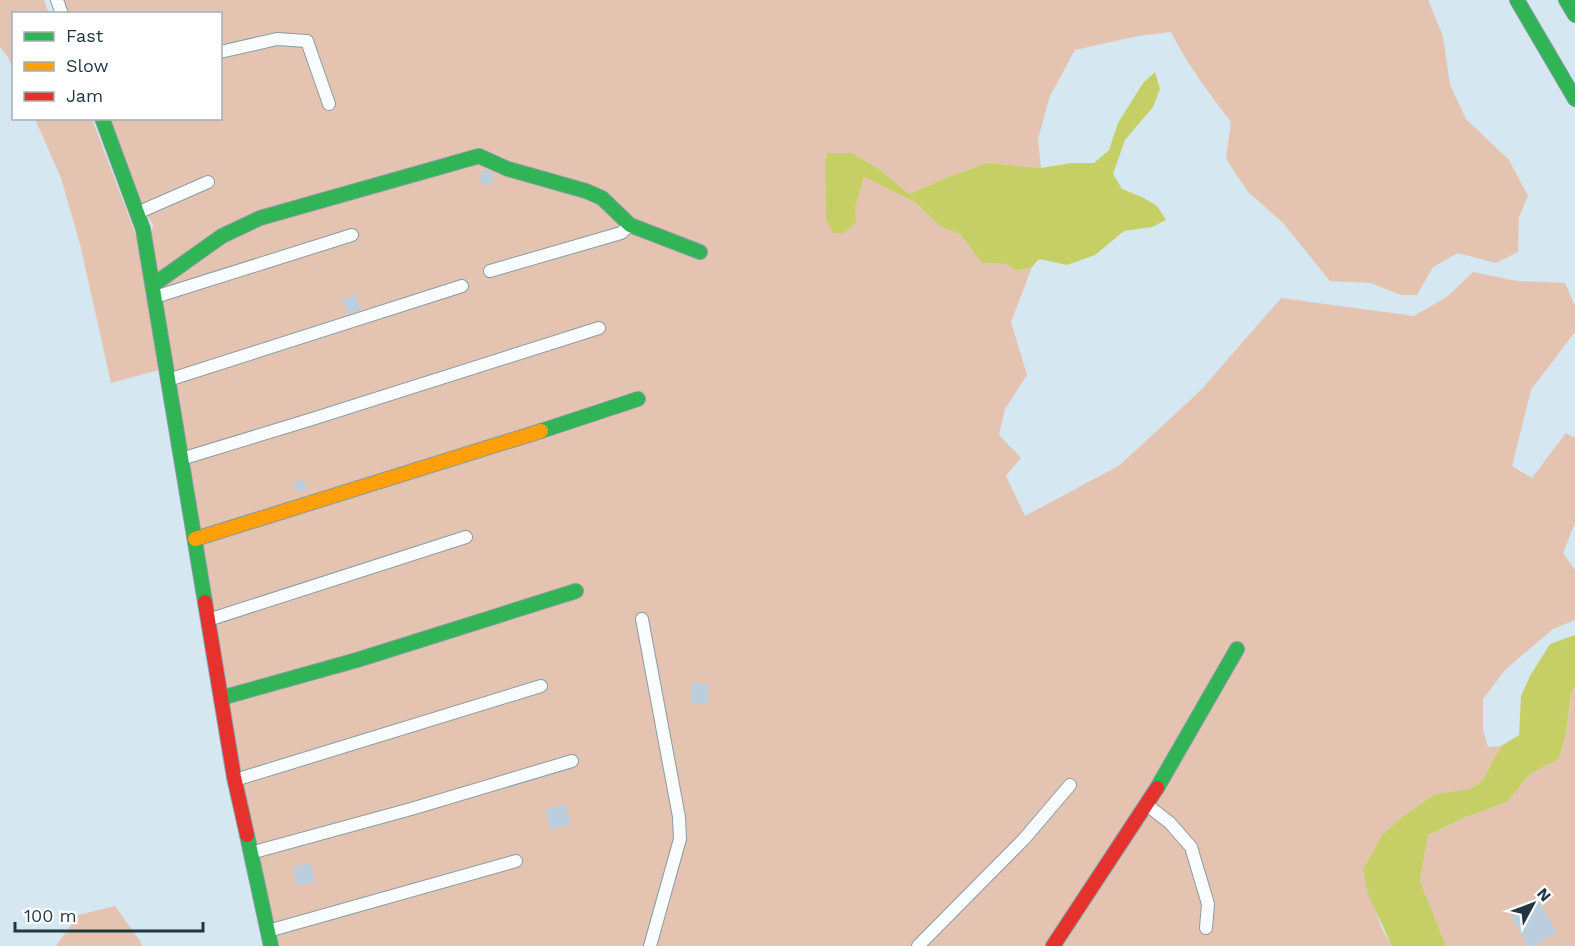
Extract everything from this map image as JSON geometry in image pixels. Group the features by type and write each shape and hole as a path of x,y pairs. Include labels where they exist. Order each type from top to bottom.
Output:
{"street":[{"path":"1517,0 1575,99"},
{"path":"1566,0 1575,15"},
{"path":"222,52 277,39 307,41 328,104"},
{"path":"103,120 143,229 235,780 271,946"},
{"path":"154,291 222,236 260,218 479,156 508,169 586,191 602,198 630,225 700,252"},
{"path":"137,213 208,182"},
{"path":"490,272 621,233 630,225"},
{"path":"154,291 352,235"},
{"path":"168,380 462,286"},
{"path":"181,459 599,328"},
{"path":"195,539 638,399"},
{"path":"208,620 465,537"},
{"path":"221,699 357,660 576,591"},
{"path":"642,619 679,817 680,839 650,946"},
{"path":"1053,946 1147,805 1237,649"},
{"path":"235,780 542,686"},
{"path":"250,853 411,809 572,761"},
{"path":"918,946 1024,839 1070,785"},
{"path":"1147,805 1170,823 1191,847 1208,903 1206,928"},
{"path":"268,931 516,861"}],"shaded area":[{"path":"0,0 44,0 49,12 12,12 12,67 8,57 0,47"},
{"path":"63,0 1428,0 1443,36 1450,85 1466,119 1509,160 1528,196 1519,217 1518,252 1496,263 1458,253 1433,267 1417,295 1401,295 1371,283 1330,281 1283,223 1248,192 1226,159 1231,122 1191,67 1171,32 1138,36 1075,50 1050,96 1038,139 1041,168 987,163 909,194 879,169 852,153 827,153 825,165 826,220 855,208 864,177 915,202 941,227 960,234 982,263 1006,264 1019,271 1032,267 1011,322 1027,375 1005,409 999,435 1021,458 1006,476 1025,516 1120,465 1201,390 1281,298 1414,316 1448,296 1473,272 1517,281 1565,283 1575,306 1575,332 1531,390 1512,466 1532,478 1566,433 1575,438 1575,523 1563,553 1575,570 1575,620 1553,629 1506,669 1483,699 1483,729 1488,747 1501,746 1482,781 1470,789 1435,794 1402,817 1382,835 1363,869 1381,927 1392,946 271,946 150,241 153,225 139,202 107,120 222,120 222,12 68,12"},
{"path":"1155,72 1160,89 1153,107 1125,140 1113,174 1122,189 1157,206 1166,220 1152,227 1124,231 1095,255 1067,265 1039,259 1032,267 1018,271 1006,264 982,263 960,234 941,227 915,202 864,177 855,208 856,222 844,233 833,233 826,220 825,165 827,153 852,153 879,169 909,194 987,163 1041,168 1071,163 1094,163 1109,150 1118,123 1143,83"},
{"path":"35,120 92,120 137,238 159,370 111,383 80,244 61,178"},
{"path":"1575,635 1575,686 1571,693 1566,733 1559,759 1530,774 1507,802 1466,817 1428,835 1420,881 1446,946 1392,946 1368,894 1363,869 1382,835 1402,817 1435,794 1470,789 1482,781 1501,746 1519,735 1521,696 1530,676 1550,644"},
{"path":"1575,686 1575,946 1446,946 1420,881 1428,835 1466,817 1507,802 1530,774 1559,759 1566,733 1571,693"},
{"path":"115,906 142,946 56,946 78,915"}],"building":[{"path":"482,169 494,174 492,185 480,182"},
{"path":"356,295 360,310 348,314 343,299"},
{"path":"304,480 307,490 297,492 295,482"},
{"path":"692,683 709,684 708,704 691,703"},
{"path":"565,804 571,824 551,830 545,810"},
{"path":"311,863 315,882 297,886 293,867"},
{"path":"1539,901 1557,933 1533,946 1527,946 1511,916"}],"traffic: fast":[{"path":"1517,0 1575,99"},
{"path":"1566,0 1575,15"},
{"path":"103,120 143,229 205,602"},
{"path":"153,285 222,236 260,218 479,156 508,169 586,191 602,198 630,225 700,252"},
{"path":"541,431 638,399"},
{"path":"221,698 357,660 576,591"},
{"path":"1157,788 1237,649"},
{"path":"247,835 271,946"}],"traffic: slow":[{"path":"195,539 541,431"}],"traffic: jam":[{"path":"205,602 234,777 247,835"},
{"path":"1053,946 1157,788"}]}
